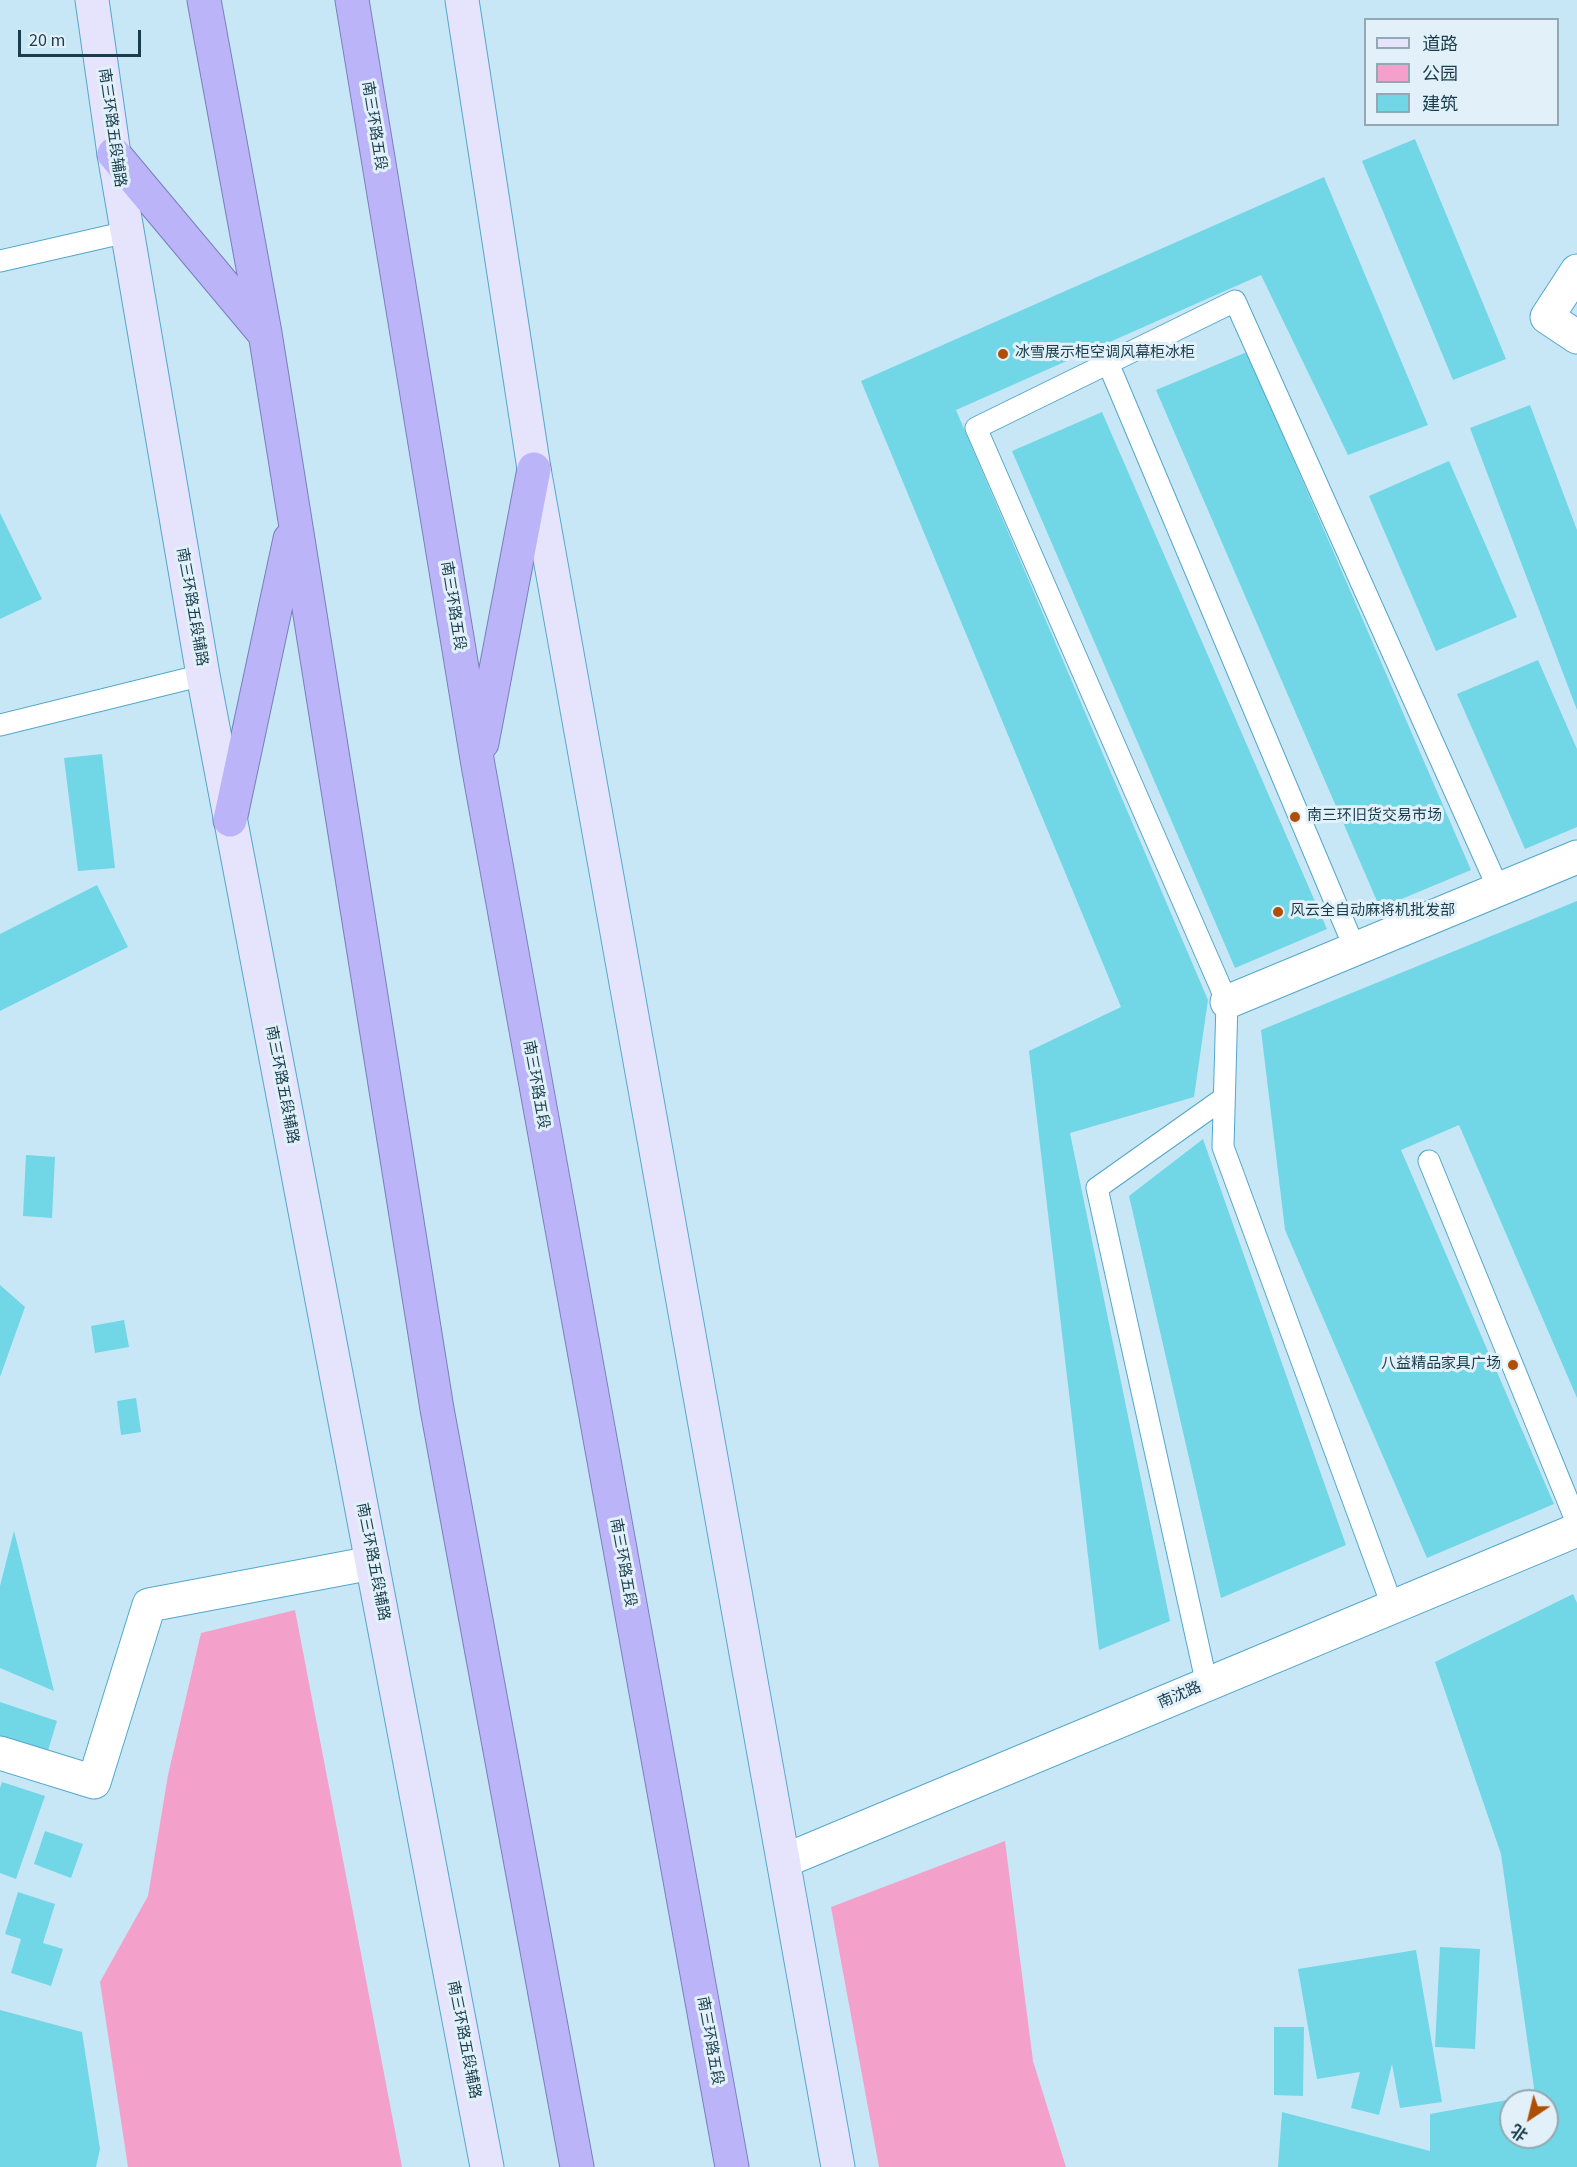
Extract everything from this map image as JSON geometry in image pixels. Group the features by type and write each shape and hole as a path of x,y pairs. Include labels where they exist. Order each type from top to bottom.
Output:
{"highway":[{"path":"204,0 265,333 436,1410 577,2167"},
{"name":"南三环路五段","path":"352,0 478,765 732,2167"},
{"path":"114,154 265,333"},
{"path":"478,765 534,469"},
{"path":"230,820 294,519"}],"main road":[{"name":"南三环路五段辅路","path":"92,0 114,154 203,675 487,2167"},
{"path":"462,0 534,469 838,2167"}],"street":[{"path":"1577,271 1547,317 1577,338"},
{"path":"1227,1002 1577,857"},
{"name":"南沈路","path":"784,1861 1577,1530"},
{"path":"0,1753 94,1782 149,1605 372,1563"}],"lane":[{"path":"0,261 127,232"},
{"path":"1392,1608 1223,1147 1227,1002 976,428 1235,301 1498,890"},
{"path":"1108,363 1355,949"},
{"path":"0,725 203,675"},
{"path":"1207,1685 1097,1188 1224,1098"},
{"path":"1429,1161 1577,1523"}],"green space":[{"path":"295,1610 402,2167 128,2167 100,1982 148,1896 168,1775 201,1633"},
{"path":"1005,1841 1033,2061 1066,2167 879,2167 831,1907"}],"building":[{"path":"1415,139 1506,359 1453,380 1362,161"},
{"path":"1324,177 1428,425 1348,455 1261,275 956,410 1208,1000 1194,1097 1070,1133 1170,1621 1099,1650 1029,1051 1121,1007 861,381"},
{"path":"1247,352 1471,870 1380,908 1156,390"},
{"path":"1530,405 1577,530 1577,710 1470,428"},
{"path":"1102,412 1327,929 1235,968 1012,451"},
{"path":"1449,461 1517,617 1436,651 1369,496"},
{"path":"0,513 42,599 0,619"},
{"path":"1538,660 1577,749 1577,827 1525,849 1457,694"},
{"path":"102,754 115,868 78,871 64,758"},
{"path":"97,885 128,947 0,1011 0,934"},
{"path":"1577,901 1577,1398 1459,1125 1401,1150 1554,1504 1427,1558 1285,1230 1261,1030"},
{"path":"1203,1139 1346,1545 1221,1598 1129,1196"},
{"path":"26,1155 55,1157 52,1218 23,1216"},
{"path":"0,1285 25,1307 0,1377"},
{"path":"124,1320 129,1347 95,1353 91,1326"},
{"path":"136,1398 141,1432 121,1435 117,1401"},
{"path":"14,1531 54,1691 0,1668 0,1586"},
{"path":"1573,1594 1577,1603 1577,2167 1278,2167 1282,2112 1430,2151 1430,2114 1499,2102 1499,2149 1559,2149 1559,2089 1534,2089 1501,1854 1435,1662"},
{"path":"0,1702 57,1721 46,1757 0,1742"},
{"path":"2,1782 45,1796 16,1879 0,1873 0,1788"},
{"path":"45,1831 83,1844 71,1878 34,1864"},
{"path":"18,1892 55,1904 43,1943 63,1949 51,1986 11,1973 21,1939 5,1934"},
{"path":"1440,1947 1480,1949 1475,2049 1435,2047"},
{"path":"1416,1950 1442,2102 1400,2108 1392,2064 1379,2115 1351,2108 1360,2072 1317,2079 1298,1969"},
{"path":"0,2010 82,2032 100,2149 96,2167 0,2167"},
{"path":"1274,2027 1304,2027 1303,2096 1274,2095"}],"place":[{"name":"冰雪展示柜空调风幕柜冰柜","path":"1003,354"},
{"name":"南三环旧货交易市场","path":"1295,817"},
{"name":"风云全自动麻将机批发部","path":"1278,912"},
{"name":"八益精品家具广场","path":"1513,1365"}]}
